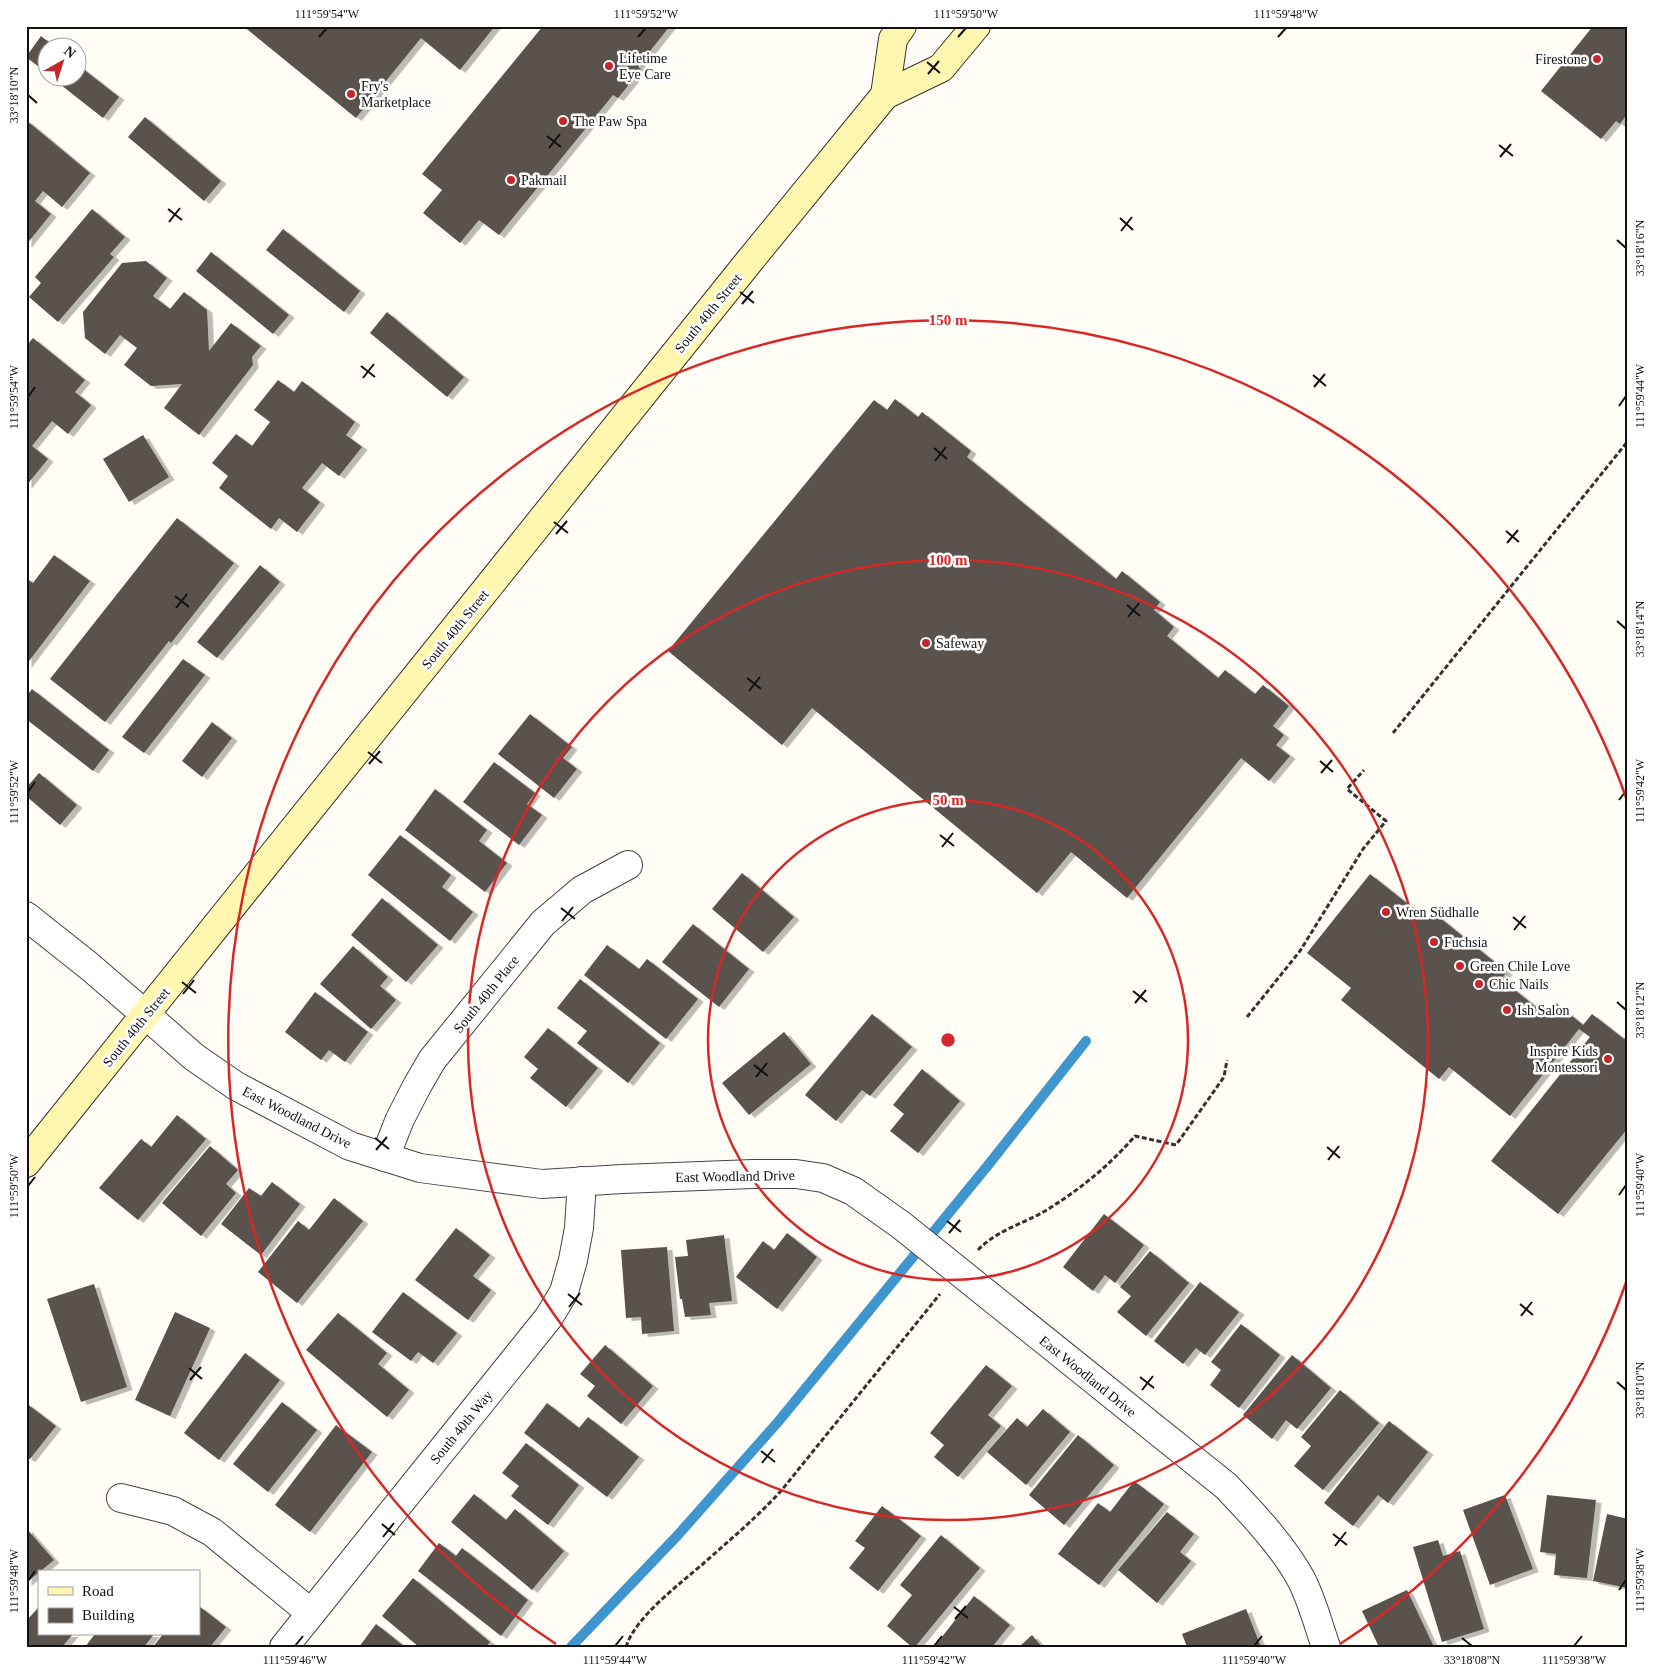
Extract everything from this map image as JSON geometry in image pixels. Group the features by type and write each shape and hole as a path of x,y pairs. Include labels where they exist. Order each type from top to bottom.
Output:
{"main road":[{"path":"885,95 893,39 902,26"},
{"name":"South 40th Street","path":"26,1163 747,264 885,95 941,68 976,26"}],"street":[{"name":"South 40th Place","path":"385,1158 400,1119 432,1060 543,923 582,890 628,866"},
{"name":"East Woodland Drive","path":"26,916 89,966 194,1057 236,1086 350,1146 385,1158 420,1168 542,1184 753,1174 796,1174 823,1178 852,1191 901,1225 1226,1486 1253,1514 1300,1577 1310,1598 1326,1647"},
{"name":"South 40th Way","path":"284,1647 549,1317 564,1292 573,1260 579,1228 582,1181"},
{"path":"121,1498 173,1512 212,1532 311,1613"}],"path":[{"path":"1393,733 1628,442"},
{"path":"1247,1017 1300,950 1363,849 1386,820 1348,789 1364,770"},
{"path":"626,1647 642,1620 663,1599 759,1515 781,1492 948,1263 988,1239 1044,1211 1083,1185 1119,1155 1135,1136 1176,1145 1224,1077 1227,1060"}],"building":[{"name":"Fry's Marketplace","path":"243,26 495,26 460,70 421,38 356,118"},
{"path":"543,26 670,26 638,66 641,70 618,98 613,95 499,235 479,220 460,243 423,213 442,190 422,174"},
{"name":"Firestone","path":"1593,26 1628,26 1628,113 1620,124 1616,121 1601,139 1541,91"},
{"path":"38,40 38,66 26,57"},
{"path":"88,73 119,97 103,118 65,88 88,88"},
{"path":"145,117 221,181 204,201 128,137"},
{"path":"26,120 90,173 62,207 43,191 35,201 51,214 26,245"},
{"path":"92,209 125,237 110,254 114,257 58,322 29,297 41,283 35,277"},
{"path":"283,229 360,291 344,312 266,250"},
{"path":"211,252 289,315 273,334 196,271"},
{"path":"146,261 167,278 153,296 170,309 184,292 207,310 209,351 231,323 261,346 252,357 253,365 199,435 164,408 182,384 151,386 124,365 137,348 120,335 105,354 85,338 83,312 122,263"},
{"path":"387,312 464,377 447,397 370,333"},
{"path":"33,338 85,380 75,392 91,405 68,434 52,421 32,446 48,459 26,486 26,346"},
{"path":"278,380 294,392 302,381 355,422 346,435 362,447 339,476 322,463 302,488 320,502 297,532 279,518 271,529 219,488 228,476 212,463 236,434 252,446 270,422 254,410"},
{"name":"Safeway","path":"895,399 918,417 922,412 971,451 967,457 1116,579 1122,571 1160,602 1154,610 1174,627 1167,636 1218,678 1225,670 1255,694 1263,685 1289,706 1273,726 1284,735 1276,745 1290,756 1269,781 1241,758 1127,898 1071,852 1037,893 812,708 782,745 668,651 874,400 887,410"},
{"path":"143,435 169,477 129,502 103,459"},
{"path":"177,518 234,563 105,722 50,679"},
{"path":"54,555 90,581 26,665 26,578 33,583"},
{"path":"260,565 280,582 217,658 197,642"},
{"path":"183,659 205,675 144,753 122,737"},
{"path":"32,689 109,750 93,771 26,719 26,697"},
{"path":"530,714 572,747 563,758 577,769 554,798 498,754"},
{"path":"212,722 232,738 202,777 182,761"},
{"path":"494,762 535,793 527,804 542,815 519,845 463,802"},
{"path":"39,773 77,805 60,825 26,796 26,788"},
{"path":"435,789 487,830 479,841 507,863 485,892 405,830"},
{"path":"400,835 451,875 442,887 473,912 450,941 368,875"},
{"path":"742,873 794,917 763,952 712,909"},
{"path":"1370,874 1428,920 1434,913 1507,972 1501,979 1546,1015 1556,1003 1583,1025 1592,1014 1624,1039 1628,1034 1628,1128 1558,1214 1491,1161 1590,1037 1579,1029 1510,1116 1449,1067 1439,1079 1341,1000 1351,988 1307,953"},
{"path":"382,898 438,945 406,982 351,935"},
{"path":"693,924 749,969 719,1007 662,962"},
{"path":"607,945 639,969 647,959 698,999 666,1039 584,975"},
{"path":"353,946 388,977 380,986 396,1000 371,1029 320,984"},
{"path":"580,979 660,1043 628,1083 577,1043 587,1031 557,1008"},
{"path":"315,992 368,1032 345,1062 329,1050 321,1060 285,1032"},
{"path":"872,1014 912,1047 870,1096 862,1090 836,1121 805,1095"},
{"path":"548,1028 598,1068 566,1107 530,1078 538,1069 524,1057"},
{"path":"784,1032 811,1064 749,1115 722,1083"},
{"path":"922,1069 960,1101 918,1153 890,1131 904,1114 893,1105"},
{"path":"177,1115 206,1139 138,1220 99,1188 141,1139 151,1147"},
{"path":"210,1146 238,1170 226,1184 236,1193 201,1236 162,1203"},
{"path":"272,1182 300,1204 261,1255 221,1224 249,1188 261,1196"},
{"path":"334,1198 363,1221 297,1303 258,1272 298,1221 309,1230"},
{"path":"1104,1214 1144,1245 1115,1283 1105,1275 1093,1291 1063,1267"},
{"path":"456,1228 490,1255 473,1276 491,1290 468,1320 415,1280"},
{"path":"787,1233 817,1257 777,1309 736,1277 763,1241 774,1250"},
{"path":"724,1235 732,1301 709,1303 711,1315 685,1317 682,1299 680,1299 675,1257 688,1256 686,1240"},
{"path":"667,1247 674,1331 642,1334 641,1317 626,1318 621,1250"},
{"path":"1150,1251 1189,1283 1146,1336 1117,1312 1131,1296 1120,1287"},
{"path":"1200,1282 1239,1312 1205,1355 1196,1348 1183,1364 1154,1341"},
{"path":"94,1284 127,1387 81,1402 47,1299"},
{"path":"403,1292 457,1333 433,1363 418,1352 411,1361 372,1332"},
{"path":"175,1312 210,1328 170,1416 135,1400"},
{"path":"338,1313 387,1353 378,1364 409,1390 387,1417 306,1350"},
{"path":"1241,1324 1280,1355 1239,1408 1210,1385 1221,1370 1211,1362"},
{"path":"605,1345 653,1386 621,1424 587,1396 595,1386 580,1374"},
{"path":"245,1353 280,1380 219,1460 184,1433"},
{"path":"1292,1355 1331,1388 1297,1429 1286,1420 1272,1439 1243,1415"},
{"path":"986,1365 1012,1386 988,1415 1001,1426 958,1477 934,1457 944,1445 930,1433"},
{"path":"1340,1390 1379,1423 1323,1490 1294,1466 1311,1446 1301,1437"},
{"path":"282,1402 317,1430 268,1492 233,1464"},
{"path":"26,1403 56,1426 30,1459 26,1457"},
{"path":"547,1403 579,1428 588,1417 639,1457 607,1497 524,1433"},
{"path":"1043,1409 1070,1432 1026,1485 987,1452 1017,1418 1027,1427"},
{"path":"1389,1421 1428,1452 1388,1503 1378,1495 1353,1526 1324,1503"},
{"path":"336,1425 372,1452 310,1532 275,1505"},
{"path":"1078,1435 1114,1465 1064,1525 1029,1495"},
{"path":"526,1443 579,1485 548,1525 511,1496 519,1486 502,1473"},
{"path":"1134,1481 1164,1504 1099,1585 1058,1554 1098,1503 1110,1512"},
{"path":"474,1494 506,1520 515,1509 564,1551 532,1590 451,1522"},
{"path":"1505,1495 1533,1569 1490,1585 1463,1510"},
{"path":"1547,1495 1596,1500 1587,1578 1554,1575 1556,1554 1540,1552"},
{"path":"882,1506 921,1536 878,1591 849,1568 865,1548 855,1541"},
{"path":"1167,1512 1194,1534 1180,1552 1191,1561 1157,1603 1118,1570"},
{"path":"1607,1514 1628,1519 1628,1588 1593,1581"},
{"path":"26,1528 54,1560 42,1570 38,1570 38,1573 26,1583"},
{"path":"941,1535 980,1568 915,1647 912,1647 887,1626 912,1595 900,1585"},
{"path":"1438,1540 1443,1556 1460,1551 1484,1629 1442,1642 1413,1547"},
{"path":"439,1543 456,1556 462,1548 528,1600 501,1636 418,1571"},
{"path":"413,1578 490,1642 486,1647 419,1647 382,1616"},
{"path":"1407,1590 1434,1647 1379,1647 1362,1611"},
{"path":"974,1596 1010,1625 992,1647 934,1647"},
{"path":"200,1607 226,1627 210,1647 153,1647 161,1636 200,1636"},
{"path":"38,1608 38,1636 71,1636 62,1647 26,1647 26,1621"},
{"path":"1246,1609 1261,1647 1187,1647 1182,1634"},
{"path":"376,1624 405,1647 359,1647"},
{"path":"1032,1635 1042,1647 1019,1647"},
{"path":"93,1636 152,1636 144,1647 85,1647"}],"waterway":[{"path":"571,1647 677,1536 778,1422 989,1164 1086,1041"}],"place":[{"name":"Firestone","path":"1597,59"},
{"name":"Lifetime Eye Care","path":"609,66"},
{"name":"Fry's Marketplace","path":"351,94"},
{"name":"The Paw Spa","path":"563,121"},
{"name":"Pakmail","path":"511,180"},
{"name":"Safeway","path":"926,643"},
{"name":"Wren Südhalle","path":"1386,912"},
{"name":"Fuchsia","path":"1434,942"},
{"name":"Green Chile Love","path":"1460,966"},
{"name":"Chic Nails","path":"1479,984"},
{"name":"Ish Salon","path":"1507,1010"},
{"name":"Inspire Kids Montessori","path":"1608,1059"}]}
